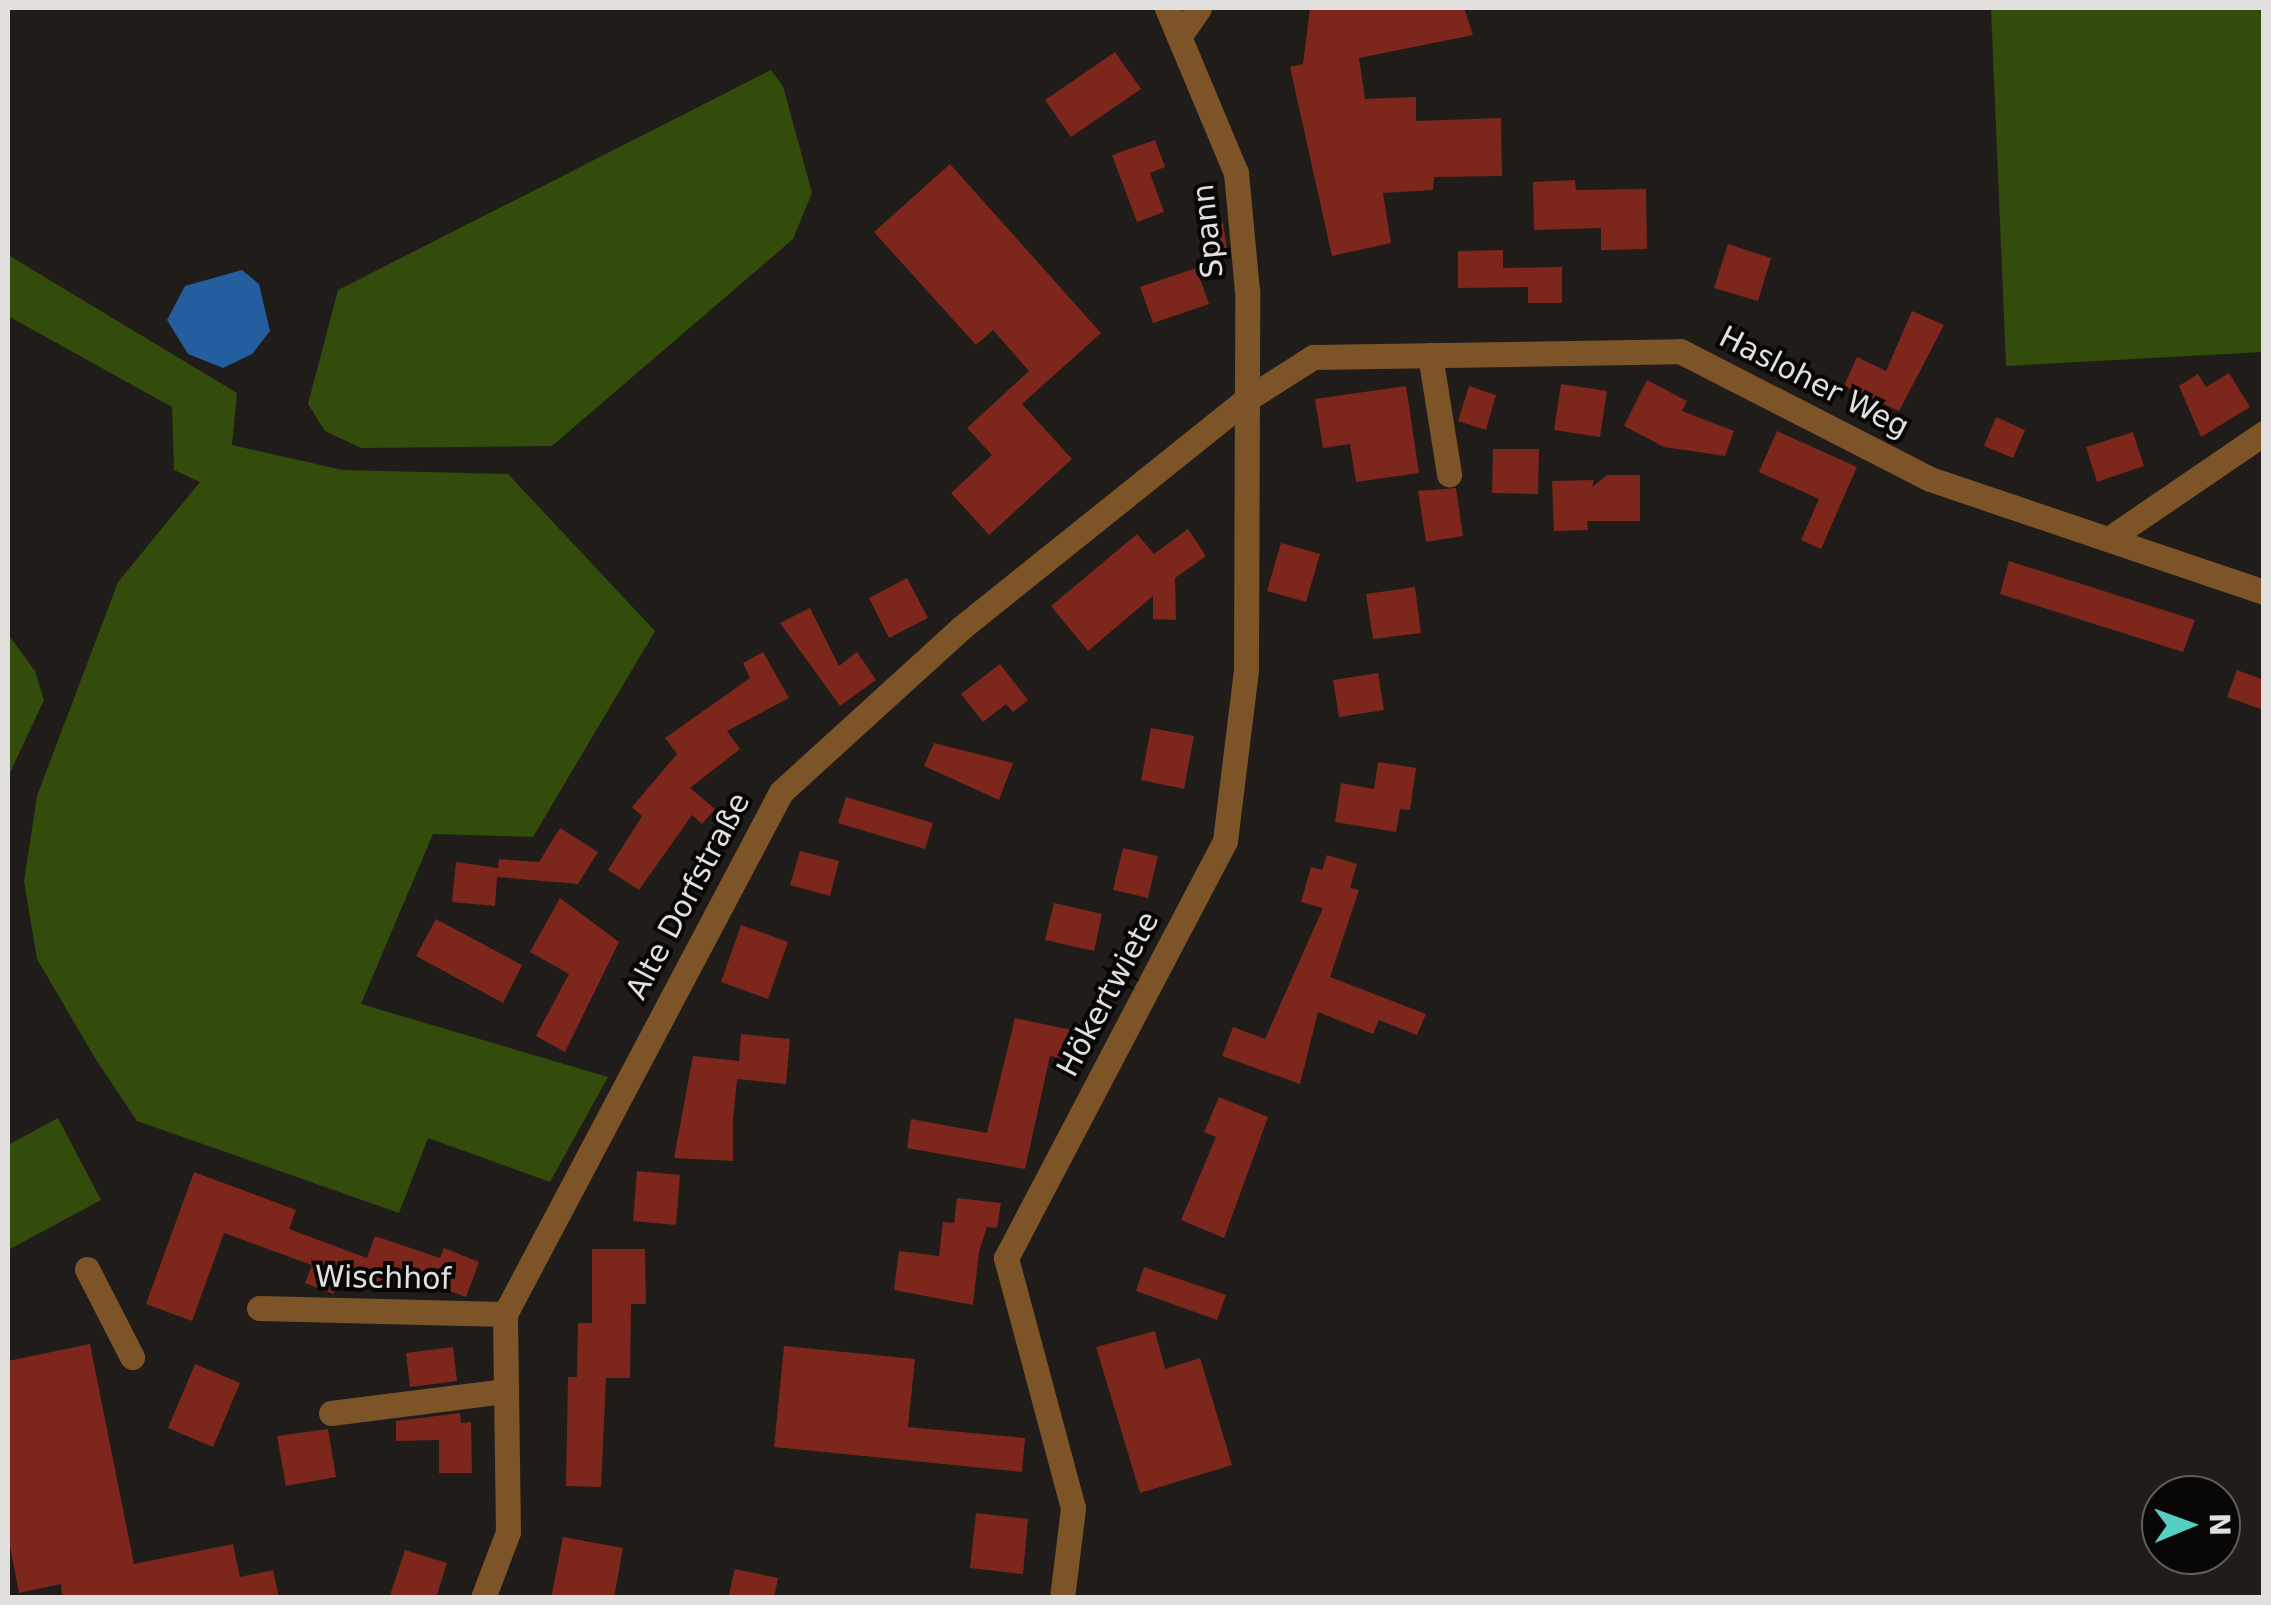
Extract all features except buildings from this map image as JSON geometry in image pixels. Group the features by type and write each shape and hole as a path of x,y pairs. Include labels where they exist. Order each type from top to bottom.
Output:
{"street":[{"name":"Spann","path":"1167,8 1183,31 1236,173 1248,290 1244,401"},
{"path":"1183,31 1200,8"},
{"name":"Hasloher Weg","path":"1244,401 1313,356 1680,350 1930,480 2025,517 2113,536 2264,592"},
{"path":"1430,355 1449,474"},
{"name":"Alte Dorfstraße","path":"483,1598 508,1532 506,1314 781,792 961,628 1244,401"},
{"name":"Hökertwiete","path":"1062,1598 1073,1508 1006,1258 1225,841 1246,669 1244,401"},
{"path":"2113,536 2264,433"},
{"path":"87,1269 132,1357"},
{"name":"Wischhof","path":"259,1308 506,1314"},
{"path":"330,1413 506,1391"}],"green space":[{"path":"1991,8 2263,8 2263,352 2006,366"},
{"path":"771,70 783,86 812,193 793,239 552,446 361,448 325,431 308,404 338,290"},
{"path":"8,255 237,393 232,445 343,470 508,474 655,631 533,837 433,834 361,1004 608,1077 550,1182 428,1138 399,1213 137,1121 37,959 24,881 37,796 118,582 200,482 174,470 172,407 8,316"},
{"path":"8,634 35,671 44,700 8,777"},
{"path":"58,1118 101,1200 8,1250 8,1145"}],"water":[{"path":"242,270 259,284 270,331 252,354 223,368 188,354 167,320 185,286"}]}
